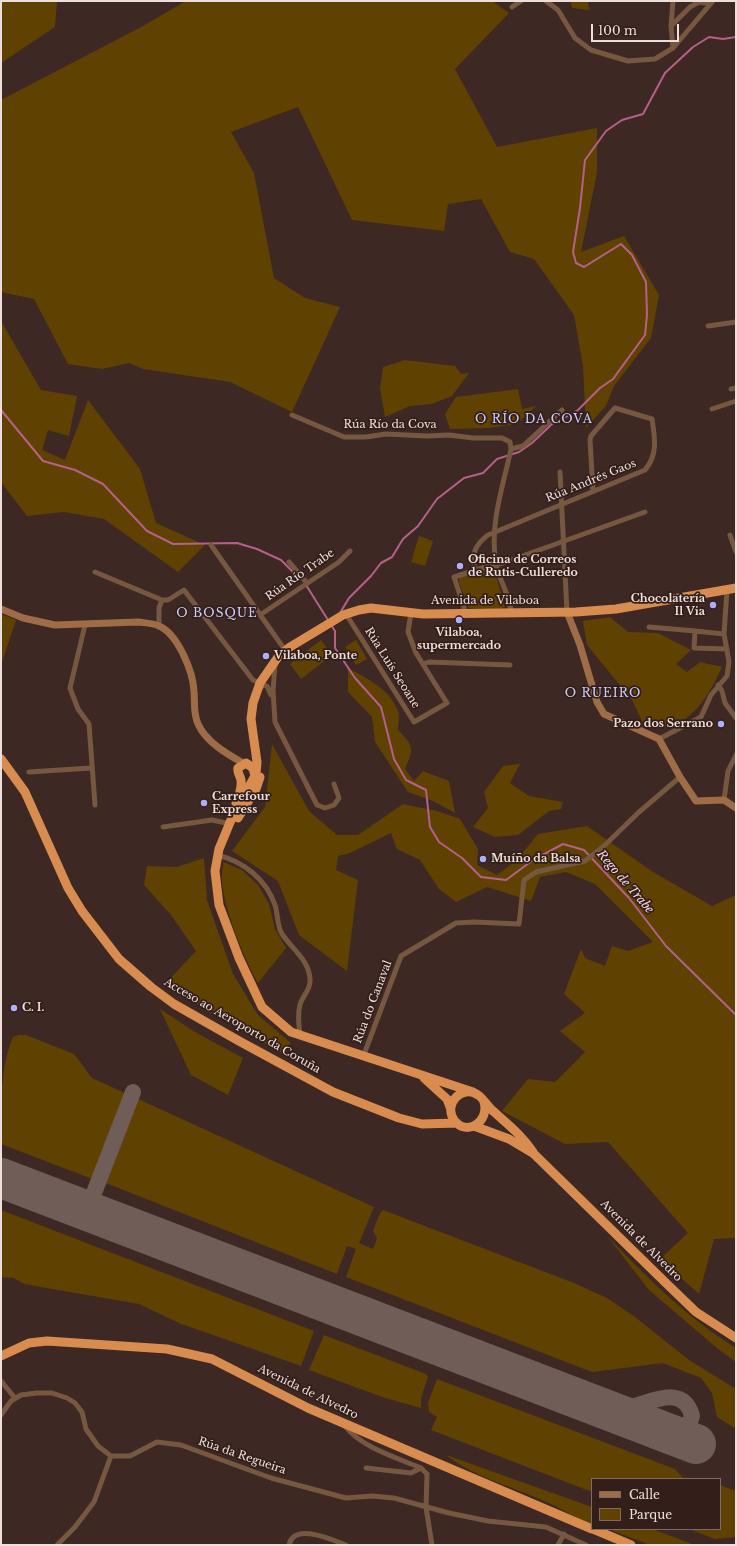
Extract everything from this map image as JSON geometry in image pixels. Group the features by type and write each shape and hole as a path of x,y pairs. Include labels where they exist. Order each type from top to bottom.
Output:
{"highway":[{"name":"Avenida de Vilaboa","path":"259,686 278,657 286,650 344,615 370,608 410,613 511,614 567,612 616,609 732,589"},
{"path":"259,686 251,719 250,759 238,772 241,778 240,790 237,801 226,823 218,852 215,877 219,905 239,958 262,1007 291,1032 478,1094 484,1102 485,1114 479,1123 474,1126 462,1126 457,1123 446,1099 421,1076"},
{"path":"218,852 256,789 261,772 262,760 256,730 251,719"},
{"path":"241,814 253,788 257,762 251,719"},
{"path":"218,852 231,820 259,769 257,748 258,741"},
{"name":"Acceso ao Aeroporto da Coruña","path":"1,759 25,792 68,888 82,910 101,937 151,988 174,1004 333,1092 399,1118 422,1124 457,1123"},
{"path":"243,765 253,768 255,774"},
{"path":"241,778 247,780 255,774"},
{"path":"451,1111 456,1096 461,1093 473,1092"},
{"name":"Avenida de Alvedro","path":"484,1102 523,1137 534,1154 673,1291 696,1312 736,1338"},
{"name":"Acceso ao Aeroporto da Coruña","path":"399,1118 433,1120 451,1111"},
{"name":"Avenida de Alvedro","path":"474,1126 509,1139 534,1154"},
{"name":"Avenida de Alvedro","path":"1,1356 29,1343 47,1341 180,1350 222,1363 308,1408 591,1529"},
{"name":"Avenida de Alvedro","path":"594,1530 631,1545"}],"street":[{"path":"512,7 521,1"},
{"path":"546,1 558,10 575,38 597,52 628,61 655,59 673,48 711,2"},
{"path":"672,1 671,26 673,48"},
{"path":"671,26 695,4 699,2 711,2"},
{"path":"708,326 736,322"},
{"path":"712,409 736,401"},
{"name":"Rúa Andrés Gaos","path":"475,570 472,559 475,548 480,542 493,533 645,470 652,461 655,439 652,419 615,408 591,436 593,491"},
{"path":"511,614 511,605 496,565 493,533 511,449 523,446 562,410"},
{"name":"Rúa Río da Cova","path":"292,414 344,437 366,437 386,434 502,438 510,442 511,449"},
{"path":"560,472 567,612 580,645 597,702 604,714 659,739 680,777 696,801 724,800 736,808"},
{"path":"464,613 464,606 454,577 496,565 564,542 645,512"},
{"path":"730,535 736,552"},
{"path":"211,545 286,650"},
{"name":"Rúa Río Trabe","path":"260,615 338,562 350,551"},
{"path":"289,562 307,583"},
{"path":"95,572 162,600 168,600 184,590 253,680 259,686 267,686 273,703"},
{"path":"659,739 701,717 718,685 726,676 729,662 724,634 732,589"},
{"path":"159,626 159,608 162,600"},
{"path":"1,609 40,623 85,625 138,622 159,626 174,638 193,681 195,716 203,733 243,765"},
{"path":"410,613 408,632 416,653 423,664 429,662 510,665"},
{"name":"Rúa Luís Seoane","path":"344,615 414,722 447,703 423,664"},
{"path":"85,625 70,688 78,709 89,724 91,768 95,805"},
{"path":"649,627 724,634"},
{"path":"695,631 694,648 727,649"},
{"path":"278,657 274,667 273,703 275,722 317,805 325,808 334,805 339,798 334,784"},
{"path":"729,662 736,664"},
{"path":"718,685 722,691 725,704 736,718"},
{"path":"724,800 728,771 736,755"},
{"path":"29,772 91,768"},
{"name":"Rúa do Canaval","path":"363,1057 401,956 456,923 474,922 519,924 524,880 536,872 585,861 604,846 638,813 680,777"},
{"path":"163,827 212,820 226,823"},
{"path":"218,852 242,863 263,882 275,904 281,933 308,969 310,982 307,993 300,1003 298,1014 300,1035"},
{"path":"1,1381 16,1398"},
{"path":"1,1415 11,1401 21,1395 37,1392 52,1393 67,1398 75,1403 82,1412 86,1429 98,1446 111,1456 94,1502 75,1527 57,1545"},
{"path":"343,1423 351,1434 368,1445 421,1468 427,1474 426,1507 432,1545"},
{"path":"368,1445 372,1436"},
{"name":"Rúa da Regueira","path":"111,1456 130,1456 157,1442 181,1445 271,1478 346,1498 372,1496 394,1498 488,1521 546,1527 586,1545"},
{"path":"366,1468 411,1473 421,1468"},
{"path":"289,1545 290,1541 298,1534 311,1533 346,1545"},
{"path":"558,1545 564,1534"}],"green space":[{"path":"1,1 57,1 55,27 1,63"},
{"path":"186,1 492,1 509,13 455,69 497,147 597,128 597,172 581,252 624,236 659,295 651,338 614,386 606,406 586,428 583,366 574,315 534,259 510,252 481,199 448,204 444,231 352,220 298,107 231,132 254,173 274,278 305,298 340,307 292,412 230,382 143,369 129,363 102,369 68,364 34,299 1,292 1,100 143,26"},
{"path":"571,1 588,1 589,10 572,8"},
{"path":"1,321 41,390 77,396 69,436 48,430 42,450 65,460 88,400 140,469 156,523 205,545 178,572 104,519 64,512 27,516 1,482"},
{"path":"405,360 455,366 461,374 469,373 452,396 432,404 410,406 385,417 380,388 383,367"},
{"path":"518,389 522,409 536,406 517,424 489,428 450,429 445,414 456,397"},
{"path":"419,536 433,541 425,566 411,562"},
{"path":"488,568 494,570 505,606 501,610 469,608 459,583 459,578"},
{"path":"1,614 16,620 1,665"},
{"path":"610,617 628,632 658,633 691,650 676,664 687,672 700,662 722,667 702,703 687,718 666,728 644,725 632,700 587,645 583,621"},
{"path":"321,640 332,655 301,679 290,664"},
{"path":"356,640 367,659 356,665 345,647"},
{"path":"348,668 377,685 389,696 399,713 398,730 410,744 411,748 410,756 405,769 414,781 423,771 449,781 455,813 433,801 408,792 375,742 372,717 348,692"},
{"path":"272,744 309,811 337,835 358,835 403,804 437,811 460,819 478,849 477,865 497,875 517,860 538,834 587,826 653,872 712,906 736,895 736,1238 714,1239 699,1294 660,1259 688,1233 608,1142 565,1144 502,1111 528,1079 555,1082 585,1052 560,1031 585,1013 564,994 581,949 585,958 605,966 612,946 628,951 653,942 595,884 566,872 540,877 531,901 487,887 456,902 439,889 420,860 397,849 391,833 350,853 338,856 336,870 358,880 347,971 299,935 278,881 232,851 265,807"},
{"path":"520,764 510,783 529,796 563,802 561,809 549,811 518,835 495,837 473,827 488,808 484,792 503,766"},
{"path":"204,858 207,900 233,974 258,1015 291,1043 282,1053 208,1011 167,982 196,951 171,915 144,885 147,866 177,867"},
{"path":"223,862 242,870 258,885 269,904 275,929 286,948 258,983 241,948 230,918 223,892"},
{"path":"160,1009 195,1032 243,1058 228,1095 191,1075"},
{"path":"26,1035 74,1054 92,1078 127,1094 95,1180 1,1144 3,1074 13,1037"},
{"path":"136,1098 374,1207 359,1243 373,1249 377,1238 373,1231 380,1213 383,1210 574,1283 607,1298 635,1317 689,1360 736,1389 736,1429 717,1417 712,1393 701,1378 663,1363 592,1372 346,1277 356,1249 347,1246 337,1274 103,1182"},
{"path":"1,1210 314,1331 301,1366 179,1323 139,1304 24,1284 14,1278 1,1277"},
{"path":"607,1236 652,1282 684,1310 701,1324 736,1348 736,1362 718,1349 649,1290"},
{"path":"324,1335 426,1374 428,1377 421,1398 421,1408 385,1398 309,1370"},
{"path":"437,1379 675,1469 683,1478 591,1478 591,1492 431,1430 437,1417 429,1412 428,1403"},
{"path":"446,1455 591,1507 591,1524 542,1500 469,1470"},
{"path":"721,1485 736,1491 736,1537 715,1539 692,1530 721,1530"},
{"path":"611,1530 655,1530 695,1545 650,1545"}],"waterway":[{"path":"340,613 349,598 371,576 381,563 392,557 403,539 418,526 437,499 464,478 483,473 497,459 519,452 532,443 552,424 577,411 600,388 613,379 645,335 647,315 646,282 632,255 621,244 584,267 576,263 573,252 580,208 585,160 606,131 622,120 643,114 665,73 693,47 709,37 723,39 736,37"},
{"name":"Rego de Trabe","path":"1,410 43,461 75,470 103,484 147,531 173,544 237,543 257,549 281,560 300,579"},
{"name":"Rego de Trabe","path":"306,585 328,620"},
{"name":"Rego de Trabe","path":"331,625 335,631 335,648 355,678 381,707 394,759 406,780 426,790 430,827 439,842 462,858 481,877 506,880 533,860 563,844 584,850 629,898 666,946 736,1015"}],"taxiway":[{"path":"87,1211 133,1092"},
{"path":"599,1407 620,1409 664,1398 673,1397 681,1400 687,1406 692,1416 685,1434 681,1438"}],"runway":[{"path":"1,1178 696,1444"}],"place":[{"name":"Oficina de Correos de Rutis-Culleredo","path":"460,566"},
{"name":"Chocolatería Il Via","path":"713,605"},
{"name":"Vilaboa, supermercado","path":"459,620"},
{"name":"Vilaboa, Ponte","path":"266,656"},
{"name":"Pazo dos Serrano","path":"721,724"},
{"name":"Carrefour Express","path":"204,803"},
{"name":"Muíño da Balsa","path":"483,859"},
{"name":"C. I.","path":"14,1008"}],"district":[{"name":"O RÍO DA COVA","path":"534,420"},
{"name":"O BOSQUE","path":"217,614"},
{"name":"O RUEIRO","path":"603,694"}]}
